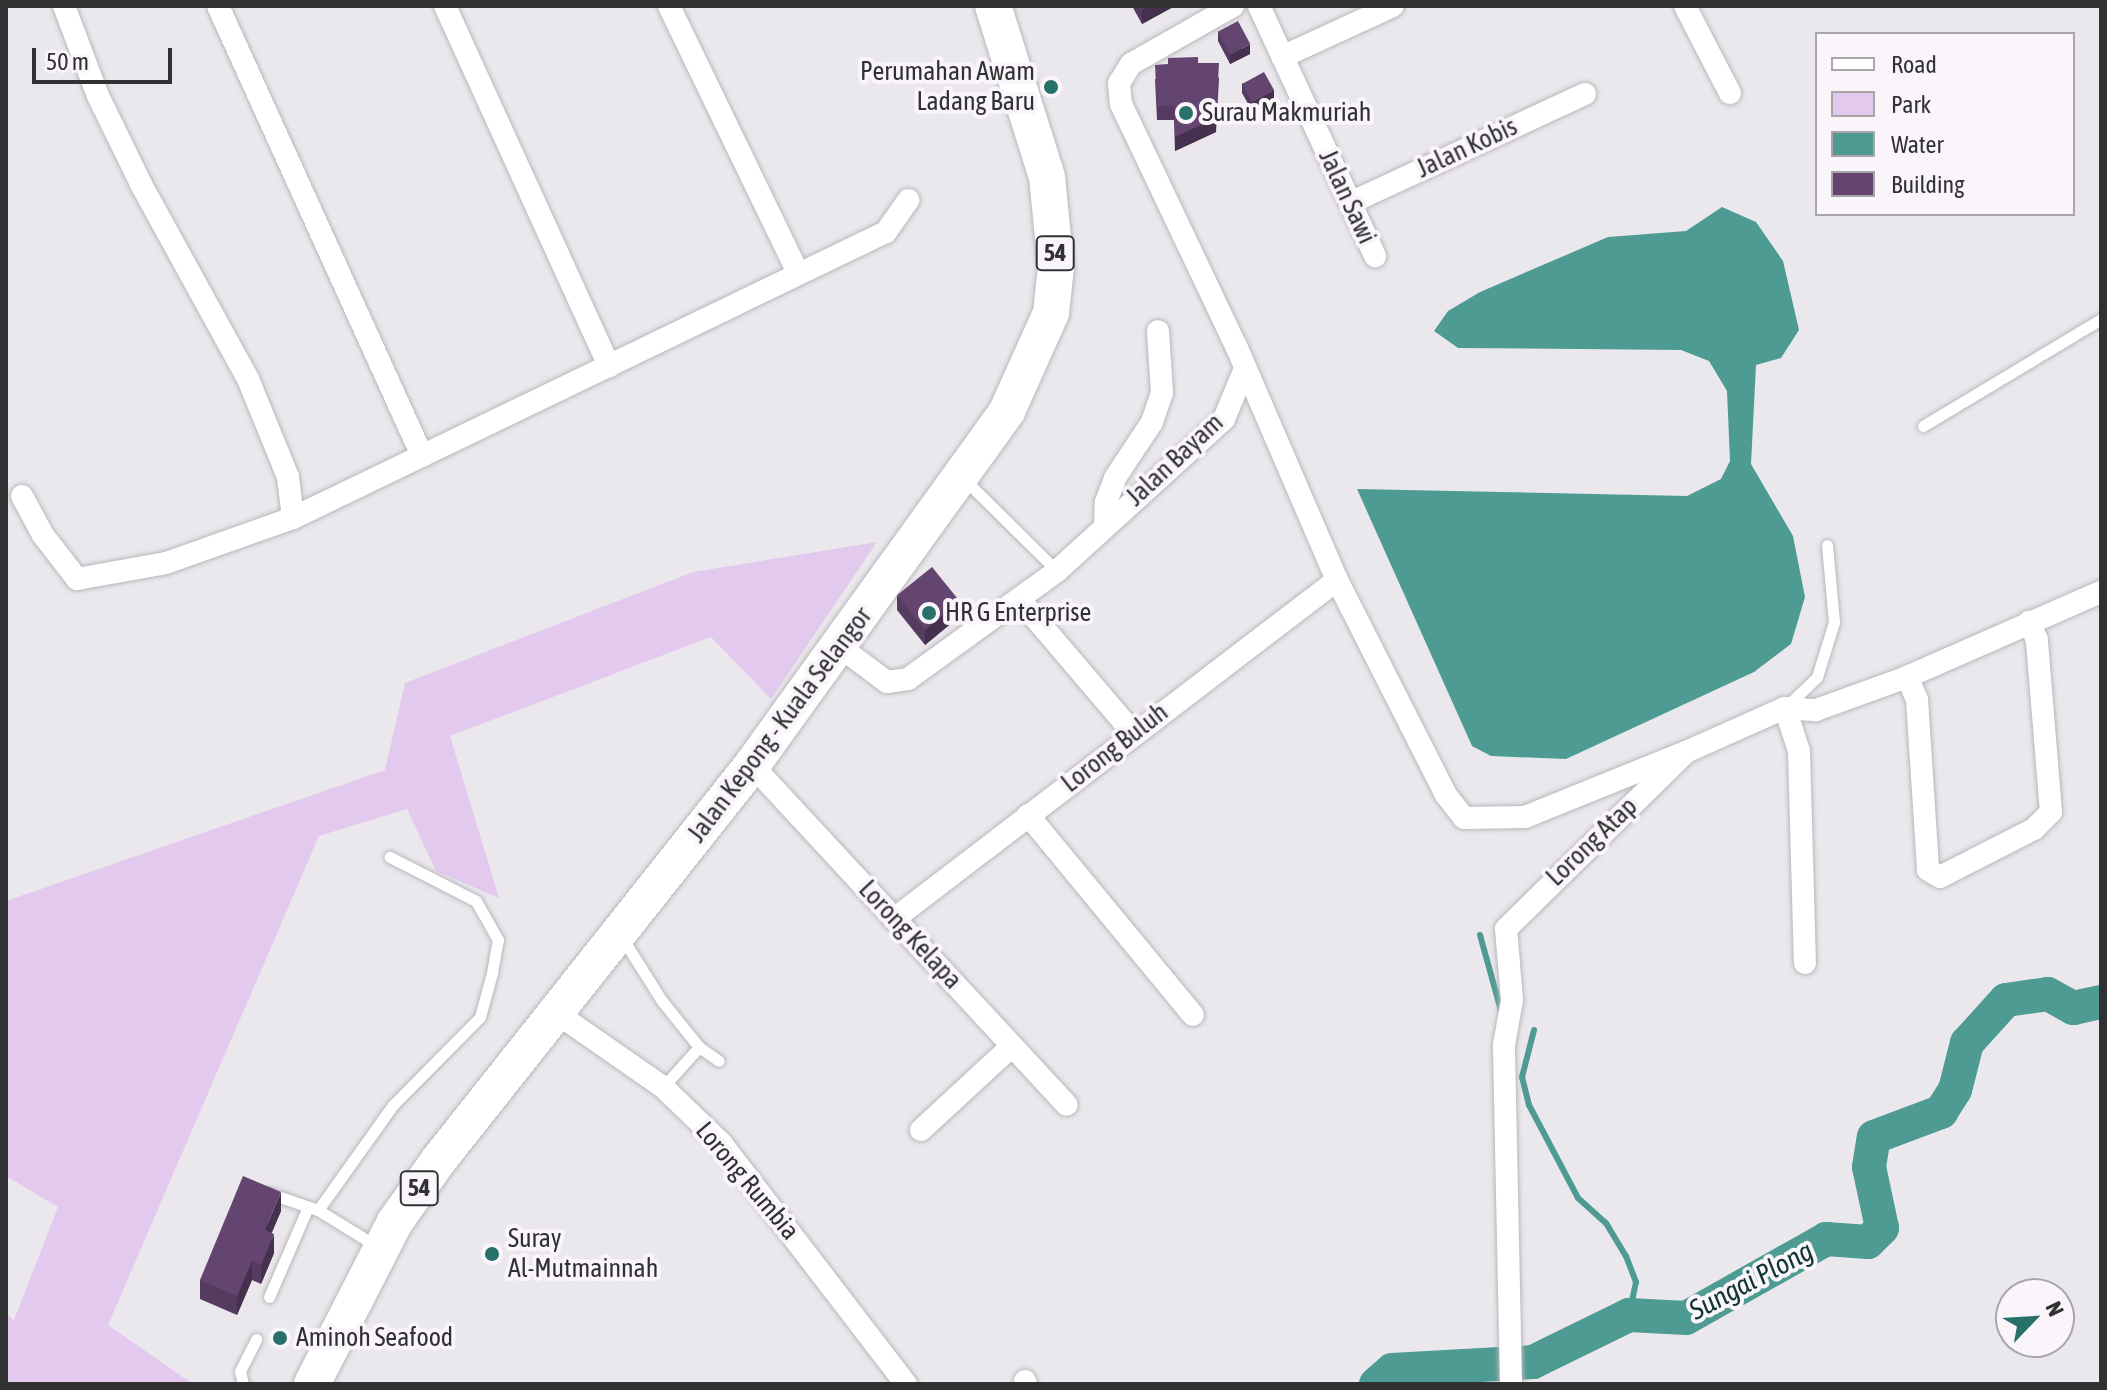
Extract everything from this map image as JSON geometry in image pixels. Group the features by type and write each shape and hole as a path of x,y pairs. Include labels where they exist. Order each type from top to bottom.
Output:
{"highway":[{"name":"Jalan Kepong - Kuala Selangor","path":"312,1384 382,1250 438,1161 752,765 962,478 1007,411 1051,313 1056,267 1047,177 1000,8"}],"street":[{"path":"64,6 129,159 248,379 288,477 293,518"},
{"path":"218,6 422,456"},
{"path":"445,6 609,366"},
{"path":"669,6 798,273"},
{"path":"1233,6 1131,64 1119,83 1121,104 1337,580 1446,795 1464,818 1525,817 1686,752"},
{"name":"Jalan Sawi","path":"1259,6 1375,256"},
{"path":"1282,57 1393,6"},
{"path":"1685,6 1730,93"},
{"name":"Jalan Kobis","path":"1350,203 1585,94"},
{"path":"22,496 43,535 77,579 166,563 293,518 886,232 908,200"},
{"path":"1105,525 1106,502 1115,478 1152,422 1162,393 1158,331"},
{"name":"Jalan Bayam","path":"840,647 876,676 896,683 1019,599 1057,571 1224,419 1244,371"},
{"name":"Lorong Buluh","path":"894,919 1133,733 1337,580"},
{"name":"Lorong Atap","path":"1511,1381 1504,1045 1512,1000 1506,929 1686,752 1785,708 1816,710 1907,677 2101,592"},
{"path":"1019,599 1133,733"},
{"path":"1907,677 1917,699 1928,870 1940,877 2034,829 2051,812 2037,640 2029,622"},
{"path":"1785,708 1799,751 1805,963"},
{"name":"Lorong Kelapa","path":"752,765 1067,1105"},
{"path":"1028,815 1193,1015"},
{"name":"Lorong Rumbia","path":"555,1012 663,1087 721,1143 906,1384"},
{"path":"921,1130 1012,1046"}],"lane":[{"path":"1923,426 2101,319"},
{"path":"962,478 1057,571"},
{"path":"1785,708 1817,677 1834,622 1827,545"},
{"path":"269,1297 313,1208 393,1105 480,1017 498,940 476,901 390,857"},
{"path":"619,932 699,1047 719,1061"},
{"path":"663,1087 699,1047"},
{"path":"264,1192 313,1208 382,1250"},
{"path":"243,1384 240,1371 256,1339"}],"green space":[{"path":"877,542 771,699 711,637 450,736 499,898 436,871 407,809 319,836 108,1325 193,1384 6,1384 6,1313 14,1320 58,1207 6,1176 6,901 385,770 405,683 693,572"}],"water":[{"path":"1722,207 1756,222 1783,261 1799,330 1781,358 1756,365 1751,464 1793,536 1805,597 1791,644 1754,672 1566,759 1491,756 1472,746 1357,489 1687,496 1721,479 1730,461 1727,391 1709,361 1681,350 1458,348 1434,331 1448,311 1480,292 1608,237 1686,231"}],"building":[{"path":"1238,21 1250,44 1230,55 1218,32"},
{"name":"Surau Makmuriah","path":"1198,57 1198,63 1219,63 1216,118 1175,137 1174,106 1157,106 1155,65 1168,64 1168,58"},
{"path":"1264,72 1274,90 1252,102 1242,84"},
{"path":"932,567 960,601 925,630 897,595"},
{"path":"243,1176 281,1192 265,1230 274,1234 261,1265 252,1261 237,1296 200,1280"}],"waterway":[{"path":"1480,935 1503,1018"},
{"name":"Sungai Plong","path":"1376,1384 1392,1370 1533,1362 1629,1315 1686,1318 1826,1239 1868,1242 1882,1228 1869,1167 1874,1137 1941,1112 1955,1090 1967,1043 2006,1000 2048,994 2073,1008 2101,1002"},
{"path":"1534,1030 1522,1077 1529,1105 1578,1198 1606,1223 1626,1256 1636,1282 1629,1315"}],"place":[{"name":"Perumahan Awam Ladang Baru","path":"1051,87"},
{"name":"Surau Makmuriah","path":"1186,113"},
{"name":"HR G Enterprise","path":"929,613"},
{"name":"Suray Al-Mutmainnah","path":"492,1254"},
{"name":"Aminoh Seafood","path":"280,1338"}]}
